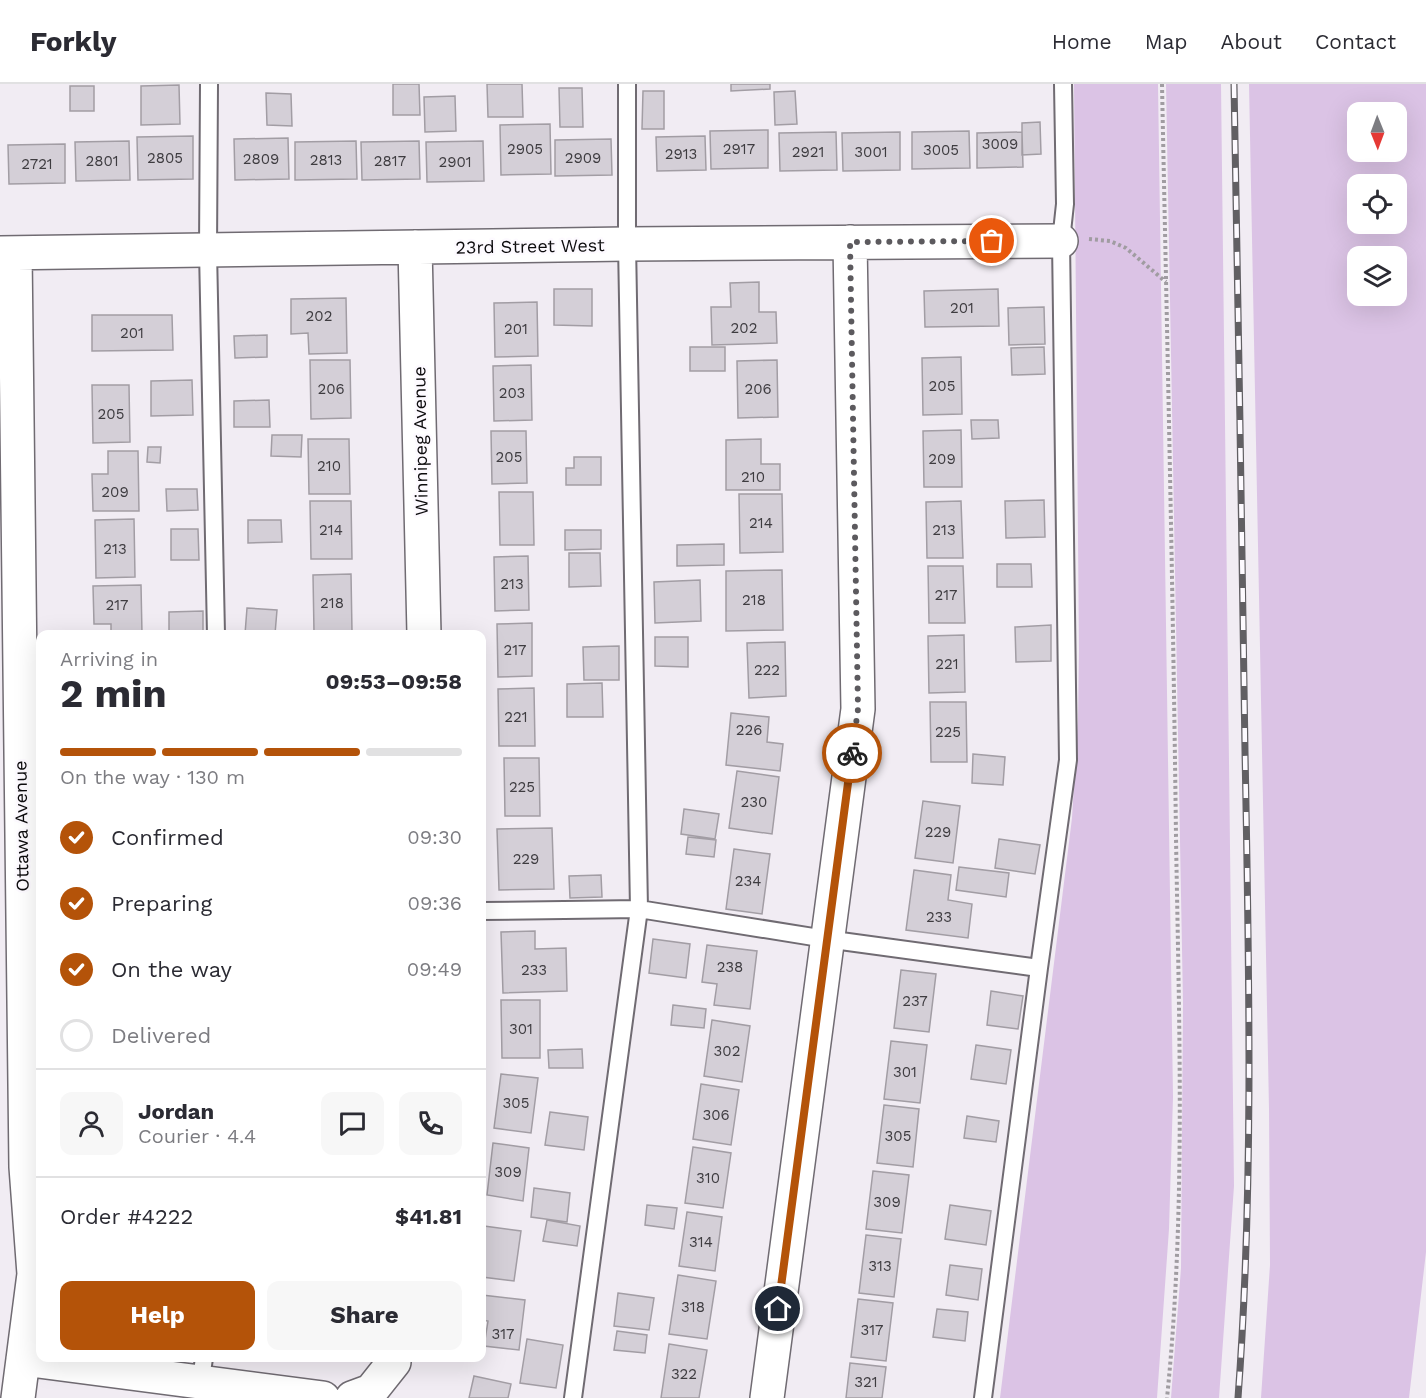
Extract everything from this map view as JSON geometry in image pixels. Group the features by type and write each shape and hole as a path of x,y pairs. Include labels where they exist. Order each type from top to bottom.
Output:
{"street":[{"name":"23rd Street West","path":"7,253 1061,239"},
{"path":"767,1398 858,709 850,242"},
{"name":"Winnipeg Avenue","path":"415,247 424,630"},
{"name":"Ottawa Avenue","path":"7,253 12,985 34,1274 18,1398"},
{"path":"23,1359 36,1361"},
{"path":"48,1362 201,1380 323,1398"},
{"path":"352,1398 371,1391 394,1362"}],"lane":[{"path":"209,84 208,251 216,630"},
{"path":"573,1398 639,909 627,244 627,84"},
{"path":"983,1398 1068,760 1061,239 1065,204 1063,84"},
{"path":"486,911 639,909 826,939 1039,968"}],"path":[{"path":"1162,84 1172,530 1180,1127 1177,1262 1167,1398"},
{"path":"1061,239 1110,241 1126,248 1166,283"}],"shaded area":[{"path":"1074,84 1158,84 1173,1097 1169,1229 1157,1398 1000,1398 1072,818 1078,720"},
{"path":"1166,84 1221,84 1234,1186 1219,1398 1171,1398 1181,1268 1183,1003"},
{"path":"1249,84 1426,84 1426,1252 1409,1398 1261,1398 1270,1265"}],"building":[{"path":"393,84 419,84 420,115 393,115"},
{"path":"487,84 522,84 523,117 488,117"},
{"path":"731,84 770,84 770,89 731,91"},
{"path":"179,85 180,124 141,125 141,86"},
{"path":"70,86 94,86 94,111 70,111"},
{"path":"559,88 582,88 583,127 560,127"},
{"path":"643,91 664,91 664,129 642,129"},
{"path":"795,91 797,124 775,125 774,92"},
{"path":"266,93 291,94 292,126 267,125"},
{"path":"455,96 456,131 425,132 424,97"},
{"path":"1040,122 1041,154 1022,155 1022,123"},
{"path":"550,124 551,174 501,175 500,125"},
{"path":"768,130 768,168 711,169 710,131"},
{"path":"969,131 970,168 912,169 912,132"},
{"path":"836,132 837,170 780,171 779,133"},
{"path":"900,132 900,170 843,171 842,133"},
{"path":"1022,132 1023,167 977,168 977,133"},
{"path":"193,136 193,179 138,180 137,137"},
{"path":"705,136 706,170 657,171 656,137"},
{"path":"288,138 289,179 235,180 234,139"},
{"path":"611,139 612,175 555,176 555,140"},
{"path":"129,141 130,180 76,181 75,142"},
{"path":"356,141 357,179 295,180 295,142"},
{"path":"419,141 420,179 362,180 361,142"},
{"path":"483,141 484,181 427,182 426,142"},
{"path":"65,144 65,183 9,184 8,145"},
{"path":"759,282 759,312 776,312 777,343 712,345 711,307 731,307 730,283"},
{"path":"554,289 592,289 592,326 554,325"},
{"path":"998,289 999,326 925,327 924,291"},
{"path":"346,298 347,353 309,354 308,333 291,334 291,299"},
{"path":"537,302 538,356 495,357 494,303"},
{"path":"1044,307 1045,344 1009,345 1008,308"},
{"path":"92,315 172,315 173,350 92,351"},
{"path":"267,335 267,357 235,358 234,336"},
{"path":"690,347 725,347 725,371 690,371"},
{"path":"1044,347 1045,374 1012,375 1011,348"},
{"path":"961,357 962,414 923,415 922,358"},
{"path":"310,360 350,360 351,418 311,419"},
{"path":"777,360 778,417 738,418 737,361"},
{"path":"531,365 532,420 494,421 493,366"},
{"path":"192,380 193,415 151,416 151,381"},
{"path":"92,385 129,385 130,442 93,443"},
{"path":"269,400 270,427 234,427 234,401"},
{"path":"971,420 998,420 999,438 972,439"},
{"path":"961,430 962,487 924,487 923,431"},
{"path":"491,431 526,431 527,483 492,484"},
{"path":"272,435 302,435 301,457 271,456"},
{"path":"308,439 349,439 350,494 309,494"},
{"path":"761,439 761,464 780,464 780,490 726,490 726,440"},
{"path":"148,447 161,447 160,463 147,462"},
{"path":"108,451 138,451 139,511 93,511 92,474 108,474"},
{"path":"574,457 601,457 601,485 566,485 566,468 574,468"},
{"path":"166,489 197,489 198,510 167,511"},
{"path":"499,492 533,492 534,545 500,545"},
{"path":"739,494 782,494 783,552 740,553"},
{"path":"1044,500 1045,537 1006,538 1005,501"},
{"path":"310,501 351,501 352,559 311,559"},
{"path":"961,501 963,558 927,558 926,502"},
{"path":"134,519 135,577 96,578 95,520"},
{"path":"248,520 281,520 282,542 248,543"},
{"path":"171,529 198,529 199,560 171,560"},
{"path":"565,530 601,530 601,549 565,550"},
{"path":"724,544 724,565 677,566 677,545"},
{"path":"569,553 600,553 601,586 569,587"},
{"path":"528,556 529,610 495,611 494,557"},
{"path":"997,564 1031,564 1032,587 997,587"},
{"path":"928,566 963,566 965,623 929,623"},
{"path":"782,570 783,630 726,631 726,571"},
{"path":"351,574 352,630 314,630 313,575"},
{"path":"700,580 701,621 655,623 654,582"},
{"path":"141,585 142,630 111,630 111,624 94,624 93,586"},
{"path":"247,608 277,610 275,630 245,630"},
{"path":"203,611 203,630 169,630 169,612"},
{"path":"532,623 532,676 498,677 497,624"},
{"path":"1051,625 1051,661 1016,662 1015,627"},
{"path":"964,635 965,692 929,693 928,636"},
{"path":"655,637 688,637 688,667 655,666"},
{"path":"785,642 786,696 749,698 747,643"},
{"path":"619,646 619,680 584,680 583,647"},
{"path":"602,683 603,717 567,717 567,684"},
{"path":"534,688 535,746 499,746 498,689"},
{"path":"930,702 966,702 967,762 931,762"},
{"path":"731,713 769,717 767,742 783,744 780,771 726,765"},
{"path":"973,754 1005,757 1003,785 972,783"},
{"path":"504,758 539,758 540,816 505,816"},
{"path":"737,771 779,777 772,834 729,828"},
{"path":"923,801 960,806 953,863 915,858"},
{"path":"684,809 719,814 715,839 681,834"},
{"path":"552,828 554,889 499,890 497,829"},
{"path":"688,837 716,840 714,857 686,854"},
{"path":"999,839 1040,845 1035,874 995,868"},
{"path":"734,849 770,854 762,914 726,909"},
{"path":"959,867 1009,873 1006,897 956,890"},
{"path":"914,870 951,875 948,900 972,904 968,938 906,930"},
{"path":"601,875 602,897 570,898 569,876"},
{"path":"535,931 535,949 566,948 567,991 503,993 501,932"},
{"path":"653,939 690,944 686,978 649,973"},
{"path":"707,945 757,951 750,1009 714,1005 717,984 702,982"},
{"path":"901,970 936,974 929,1032 894,1028"},
{"path":"991,991 1023,996 1018,1029 987,1025"},
{"path":"501,1000 540,1000 540,1058 502,1058"},
{"path":"673,1005 706,1009 704,1028 671,1025"},
{"path":"712,1020 750,1026 742,1082 704,1076"},
{"path":"891,1041 927,1045 920,1103 884,1099"},
{"path":"976,1045 1011,1050 1006,1084 971,1079"},
{"path":"582,1049 583,1068 549,1068 548,1050"},
{"path":"501,1074 538,1078 531,1133 494,1128"},
{"path":"701,1084 739,1090 731,1145 693,1139"},
{"path":"884,1105 919,1109 913,1167 877,1163"},
{"path":"550,1112 588,1117 584,1150 545,1145"},
{"path":"967,1116 999,1121 996,1142 964,1138"},
{"path":"493,1143 529,1148 523,1201 487,1195"},
{"path":"693,1147 731,1153 723,1208 685,1203"},
{"path":"873,1171 909,1175 902,1233 866,1229"},
{"path":"534,1188 570,1193 567,1222 531,1217"},
{"path":"647,1205 677,1208 674,1229 645,1225"},
{"path":"950,1205 991,1211 986,1245 945,1239"},
{"path":"687,1212 722,1217 715,1271 679,1266"},
{"path":"547,1220 580,1226 577,1246 543,1241"},
{"path":"486,1226 521,1231 514,1281 486,1278"},
{"path":"866,1235 901,1239 894,1297 859,1293"},
{"path":"950,1265 982,1269 978,1300 946,1295"},
{"path":"678,1275 716,1281 707,1339 669,1334"},
{"path":"618,1293 654,1298 649,1330 614,1326"},
{"path":"486,1295 525,1300 519,1350 486,1346 488,1321 486,1321"},
{"path":"858,1299 893,1303 886,1361 851,1357"},
{"path":"937,1309 968,1312 965,1341 933,1337"},
{"path":"617,1331 647,1335 645,1353 614,1350"},
{"path":"527,1339 563,1345 556,1388 520,1383"},
{"path":"669,1344 707,1350 699,1398 661,1398"},
{"path":"850,1363 886,1367 882,1398 846,1398"},
{"path":"474,1376 511,1384 508,1398 469,1398"}],"railway":[{"path":"1234,84 1249,994 1246,1236 1238,1398"}],"way so far":[{"path":"852,753 858,709 850,242 992,241"}],"route":[{"path":"778,1309 852,753"}]}
